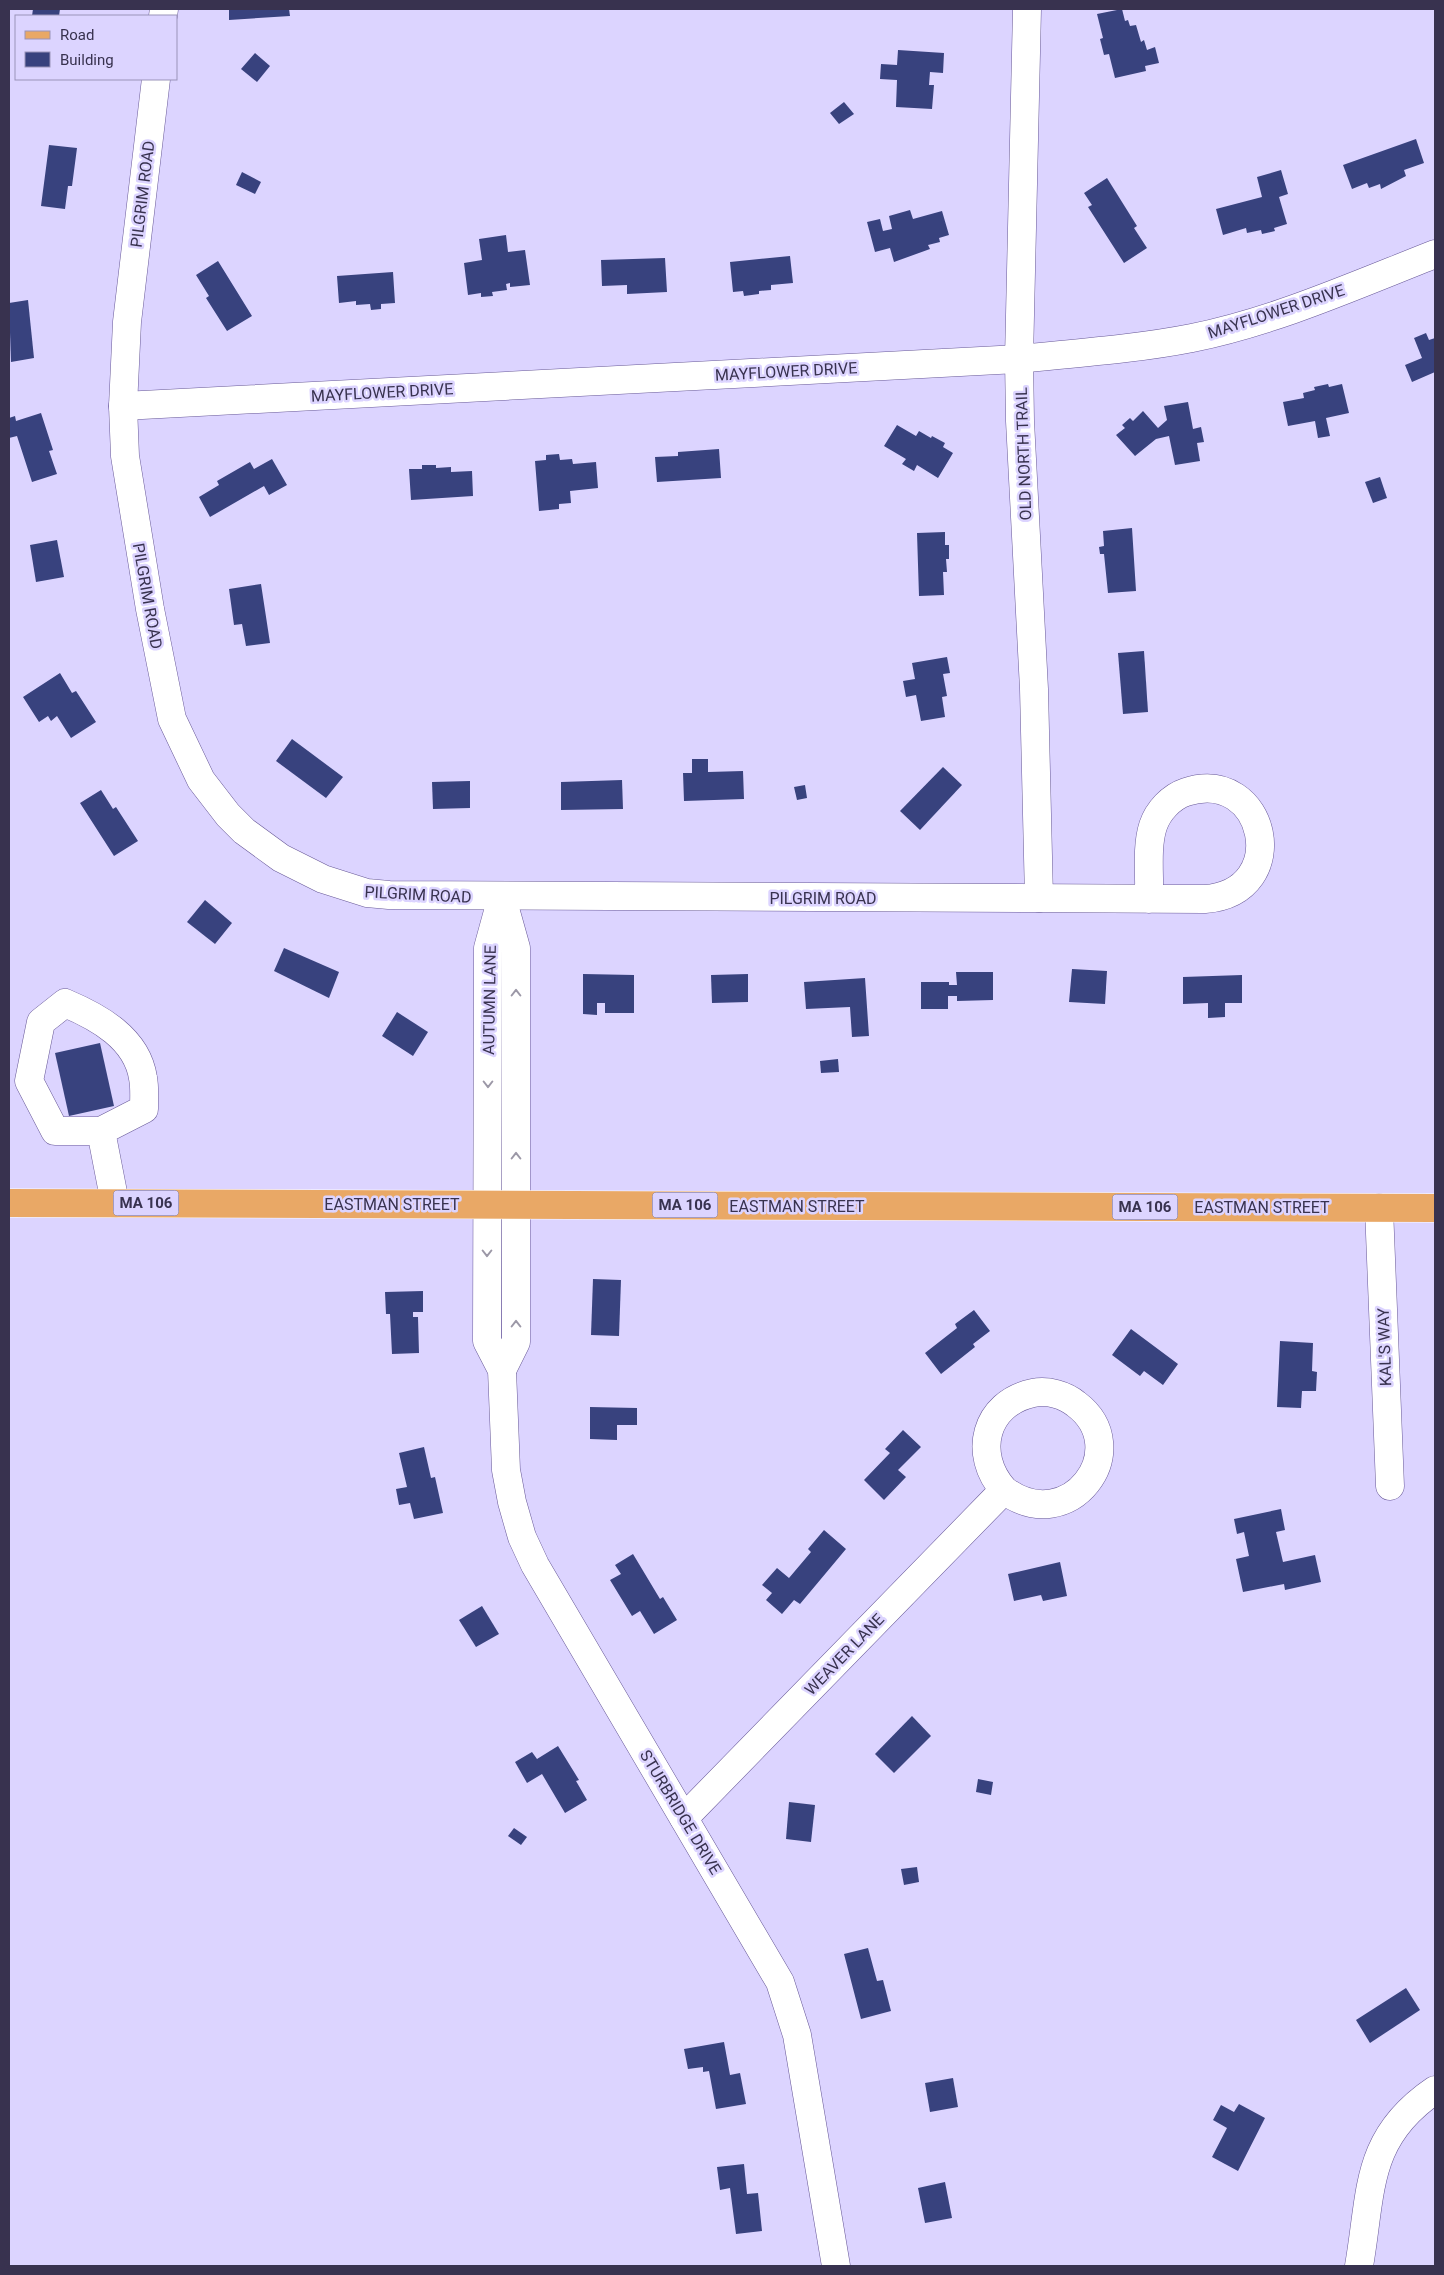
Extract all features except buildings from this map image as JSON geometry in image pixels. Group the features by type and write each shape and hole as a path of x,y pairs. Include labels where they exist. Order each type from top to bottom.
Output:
{"main road":[{"name":"EASTMAN STREET","path":"9,1203 1435,1208"}],"street":[{"name":"OLD NORTH TRAIL","path":"1027,9 1019,359 1020,421 1034,689 1039,898"},
{"name":"PILGRIM ROAD","path":"156,80 127,322 123,406 125,456 166,698 172,719 189,760 213,797 244,831 263,846 302,869 344,887 367,892 412,897 1149,899 1216,898 1228,895 1247,881 1258,861 1261,838 1254,816 1247,807 1228,793 1206,788 1183,793 1164,806 1157,816 1150,838 1149,899"},
{"name":"MAYFLOWER DRIVE","path":"123,406 1019,359 1130,347 1211,333 1290,310 1435,254"},
{"name":"AUTUMN LANE","path":"502,897 516,948 515,1205"},
{"name":"AUTUMN LANE","path":"486,1205 488,948 502,897"},
{"path":"65,1003 96,1016 128,1044 143,1076 144,1109 101,1131 55,1131 29,1081 41,1022 65,1003"},
{"path":"101,1131 115,1203"},
{"name":"STURBRIDGE DRIVE","path":"486,1205 487,1342 502,1370 506,1470 522,1538 535,1565 780,1982 797,2035 836,2266"},
{"name":"STURBRIDGE DRIVE","path":"502,1370 516,1342 515,1205"},
{"name":"KAL'S WAY","path":"1379,1208 1390,1486"},
{"path":"1038,1392 1061,1395 1081,1407 1095,1426 1099,1449 1094,1472 1080,1491 1070,1498 1047,1505 1024,1502 1004,1490 990,1471 986,1448 991,1424 1005,1406 1015,1399 1038,1392"},
{"name":"WEAVER LANE","path":"684,1818 1004,1490"},
{"path":"1359,2266 1370,2189 1379,2152 1403,2118 1419,2101 1435,2090"}]}
